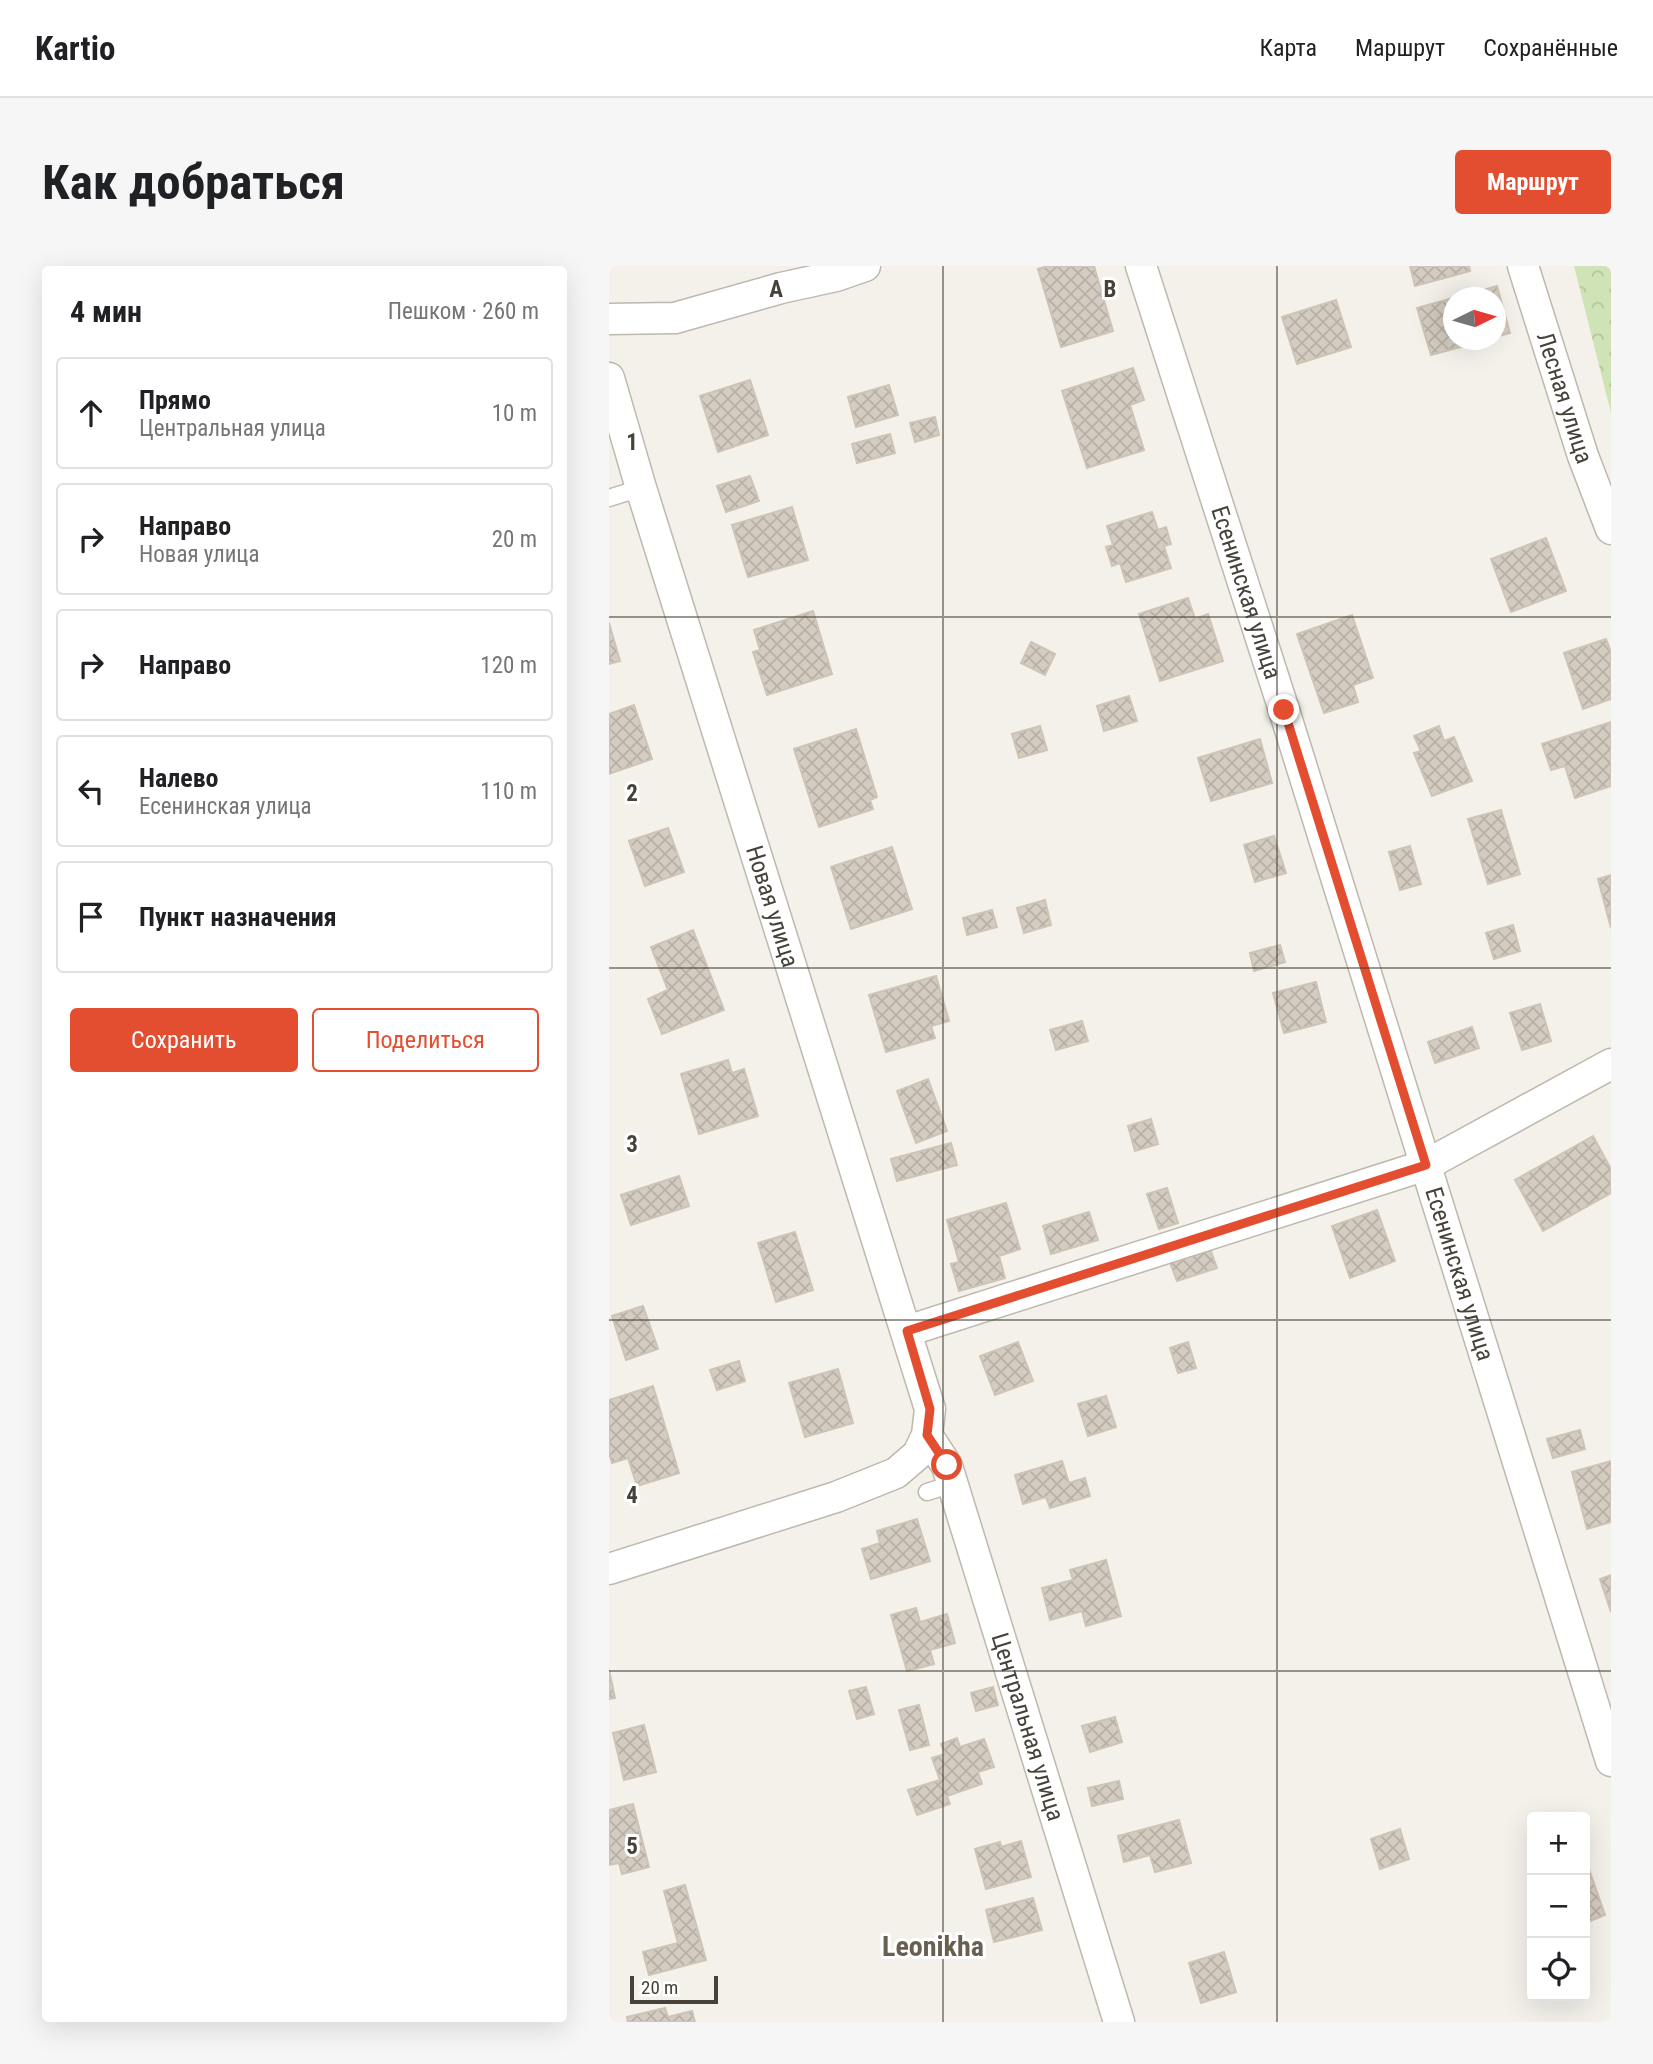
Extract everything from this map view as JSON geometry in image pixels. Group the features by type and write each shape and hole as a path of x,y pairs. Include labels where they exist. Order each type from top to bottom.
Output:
{"street":[{"path":"609,319 674,318 865,266"},
{"name":"Есенинская улица","path":"1141,266 1288,723 1611,1760"},
{"name":"Лесная улица","path":"1523,266 1583,457 1611,529"},
{"name":"Новая улица","path":"609,378 641,488 907,1331 930,1409 927,1435"},
{"path":"907,1331 1426,1165 1611,1064"},
{"path":"609,1569 836,1497 896,1473 918,1454 927,1435"},
{"name":"Центральная улица","path":"927,1435 947,1465 940,1488 1119,2022"}],"lane":[{"path":"609,498 641,488"}],"green space":[{"path":"1574,266 1611,266 1611,413"}],"building":[{"path":"1048,266 1094,266 1113,331 1061,347 1038,269"},
{"path":"1410,266 1469,266 1470,271 1415,286"},
{"path":"1336,300 1351,347 1297,364 1282,317"},
{"path":"1443,301 1443,350 1449,350 1431,355 1417,308"},
{"path":"1506,319 1510,333 1506,334"},
{"path":"1133,368 1144,400 1130,405 1144,450 1087,468 1062,391"},
{"path":"750,380 768,435 718,452 700,396"},
{"path":"889,385 898,415 856,427 848,397"},
{"path":"935,417 939,435 915,442 910,423"},
{"path":"890,434 895,453 857,463 852,444"},
{"path":"750,476 759,501 726,512 717,486"},
{"path":"792,507 808,560 748,577 732,525"},
{"path":"1152,512 1158,530 1166,527 1171,544 1164,546 1171,568 1126,582 1120,563 1112,566 1106,547 1113,545 1107,526"},
{"path":"1546,538 1566,591 1511,612 1491,559"},
{"path":"1188,598 1195,619 1208,614 1223,661 1160,681 1139,614"},
{"path":"813,611 832,674 767,695 753,652 760,650 754,630"},
{"path":"1352,615 1373,678 1353,685 1358,702 1324,713 1297,634"},
{"path":"609,623 620,661 609,664"},
{"path":"1606,639 1611,652 1611,699 1583,709 1564,653"},
{"path":"1031,642 1055,654 1045,675 1021,663"},
{"path":"1129,696 1137,721 1104,731 1097,706"},
{"path":"634,705 652,759 609,774 609,714"},
{"path":"1611,722 1611,786 1575,798 1565,766 1551,770 1542,744"},
{"path":"1040,726 1047,750 1019,758 1012,734"},
{"path":"1439,726 1444,741 1454,737 1472,781 1432,796 1414,753 1421,751 1414,736"},
{"path":"856,729 877,797 870,800 873,809 819,827 794,749"},
{"path":"1260,739 1272,783 1211,801 1198,758"},
{"path":"1501,810 1520,874 1488,884 1468,819"},
{"path":"668,828 684,872 645,886 629,841"},
{"path":"1274,836 1286,873 1255,882 1244,845"},
{"path":"1410,846 1421,884 1400,890 1389,852"},
{"path":"892,847 912,909 851,929 831,867"},
{"path":"1611,875 1611,928 1598,879"},
{"path":"1045,900 1051,925 1024,933 1017,908"},
{"path":"992,910 997,927 967,935 963,918"},
{"path":"1513,925 1520,951 1494,959 1486,933"},
{"path":"693,930 724,1010 662,1034 648,999 668,990 651,947"},
{"path":"1280,945 1285,962 1254,971 1250,953"},
{"path":"936,976 949,1021 931,1026 935,1038 886,1052 869,995"},
{"path":"1316,982 1326,1022 1284,1033 1273,993"},
{"path":"1540,1004 1551,1041 1522,1050 1510,1013"},
{"path":"1082,1021 1088,1041 1056,1050 1050,1030"},
{"path":"1472,1027 1479,1048 1435,1063 1428,1042"},
{"path":"728,1060 732,1073 744,1069 758,1116 699,1134 681,1074"},
{"path":"928,1079 947,1131 916,1143 897,1091"},
{"path":"1151,1119 1158,1144 1135,1151 1128,1126"},
{"path":"1593,1136 1611,1169 1611,1193 1543,1231 1515,1180"},
{"path":"951,1143 957,1165 897,1181 891,1159"},
{"path":"679,1176 689,1206 631,1225 621,1195"},
{"path":"1167,1188 1178,1223 1159,1229 1147,1194"},
{"path":"1006,1203 1020,1249 999,1256 1005,1278 959,1291 951,1264 959,1262 947,1220"},
{"path":"1377,1210 1395,1261 1350,1278 1332,1226"},
{"path":"1089,1212 1098,1240 1051,1254 1043,1226"},
{"path":"795,1232 813,1290 776,1302 758,1243"},
{"path":"1209,1246 1217,1268 1177,1281 1169,1260"},
{"path":"643,1306 658,1349 626,1360 612,1316"},
{"path":"1018,1342 1033,1381 995,1395 980,1356"},
{"path":"1188,1342 1196,1368 1178,1373 1170,1348"},
{"path":"739,1361 745,1381 717,1390 710,1370"},
{"path":"838,1369 853,1423 805,1437 789,1383"},
{"path":"653,1386 679,1473 637,1486 628,1458 612,1463 609,1453 609,1400"},
{"path":"1106,1396 1116,1427 1088,1436 1078,1404"},
{"path":"1580,1430 1585,1449 1553,1458 1547,1439"},
{"path":"1062,1461 1069,1483 1085,1478 1090,1496 1050,1508 1046,1497 1023,1504 1015,1475"},
{"path":"1611,1461 1611,1522 1587,1529 1572,1472"},
{"path":"917,1519 930,1561 871,1579 862,1549 880,1543 877,1531"},
{"path":"1106,1560 1121,1616 1086,1626 1082,1611 1050,1620 1042,1588 1073,1580 1070,1570"},
{"path":"1611,1575 1611,1612 1600,1579"},
{"path":"916,1608 920,1622 947,1614 955,1643 930,1650 934,1664 907,1671 891,1615"},
{"path":"609,1670 615,1698 609,1699"},
{"path":"866,1687 874,1714 857,1719 849,1691"},
{"path":"993,1687 998,1705 976,1711 971,1693"},
{"path":"919,1705 929,1745 910,1750 899,1710"},
{"path":"1115,1717 1122,1742 1090,1752 1082,1726"},
{"path":"644,1725 656,1772 624,1780 613,1733"},
{"path":"957,1738 960,1747 984,1739 994,1767 978,1772 982,1784 947,1796 950,1804 917,1815 908,1790 940,1780 932,1758 945,1754 941,1744"},
{"path":"1119,1781 1123,1799 1092,1806 1088,1788"},
{"path":"633,1804 649,1867 622,1874 619,1863 609,1865 609,1810"},
{"path":"1179,1820 1191,1863 1155,1872 1150,1855 1124,1862 1118,1836"},
{"path":"1400,1829 1409,1859 1380,1869 1371,1839"},
{"path":"1021,1841 1031,1877 986,1889 975,1849 1000,1842 1001,1847"},
{"path":"1590,1872 1605,1915 1590,1921"},
{"path":"685,1885 706,1960 649,1975 643,1952 678,1943 664,1891"},
{"path":"1033,1898 1042,1930 994,1942 986,1910"},
{"path":"1224,1952 1236,1992 1201,2003 1189,1963"},
{"path":"665,2008 668,2017 692,2011 695,2022 628,2022 627,2017"}],"district":[{"name":"Leonikha","path":"933,1946"}],"route":[{"path":"947,1465 927,1435 930,1409 907,1331 1426,1165 1284,710"}]}
